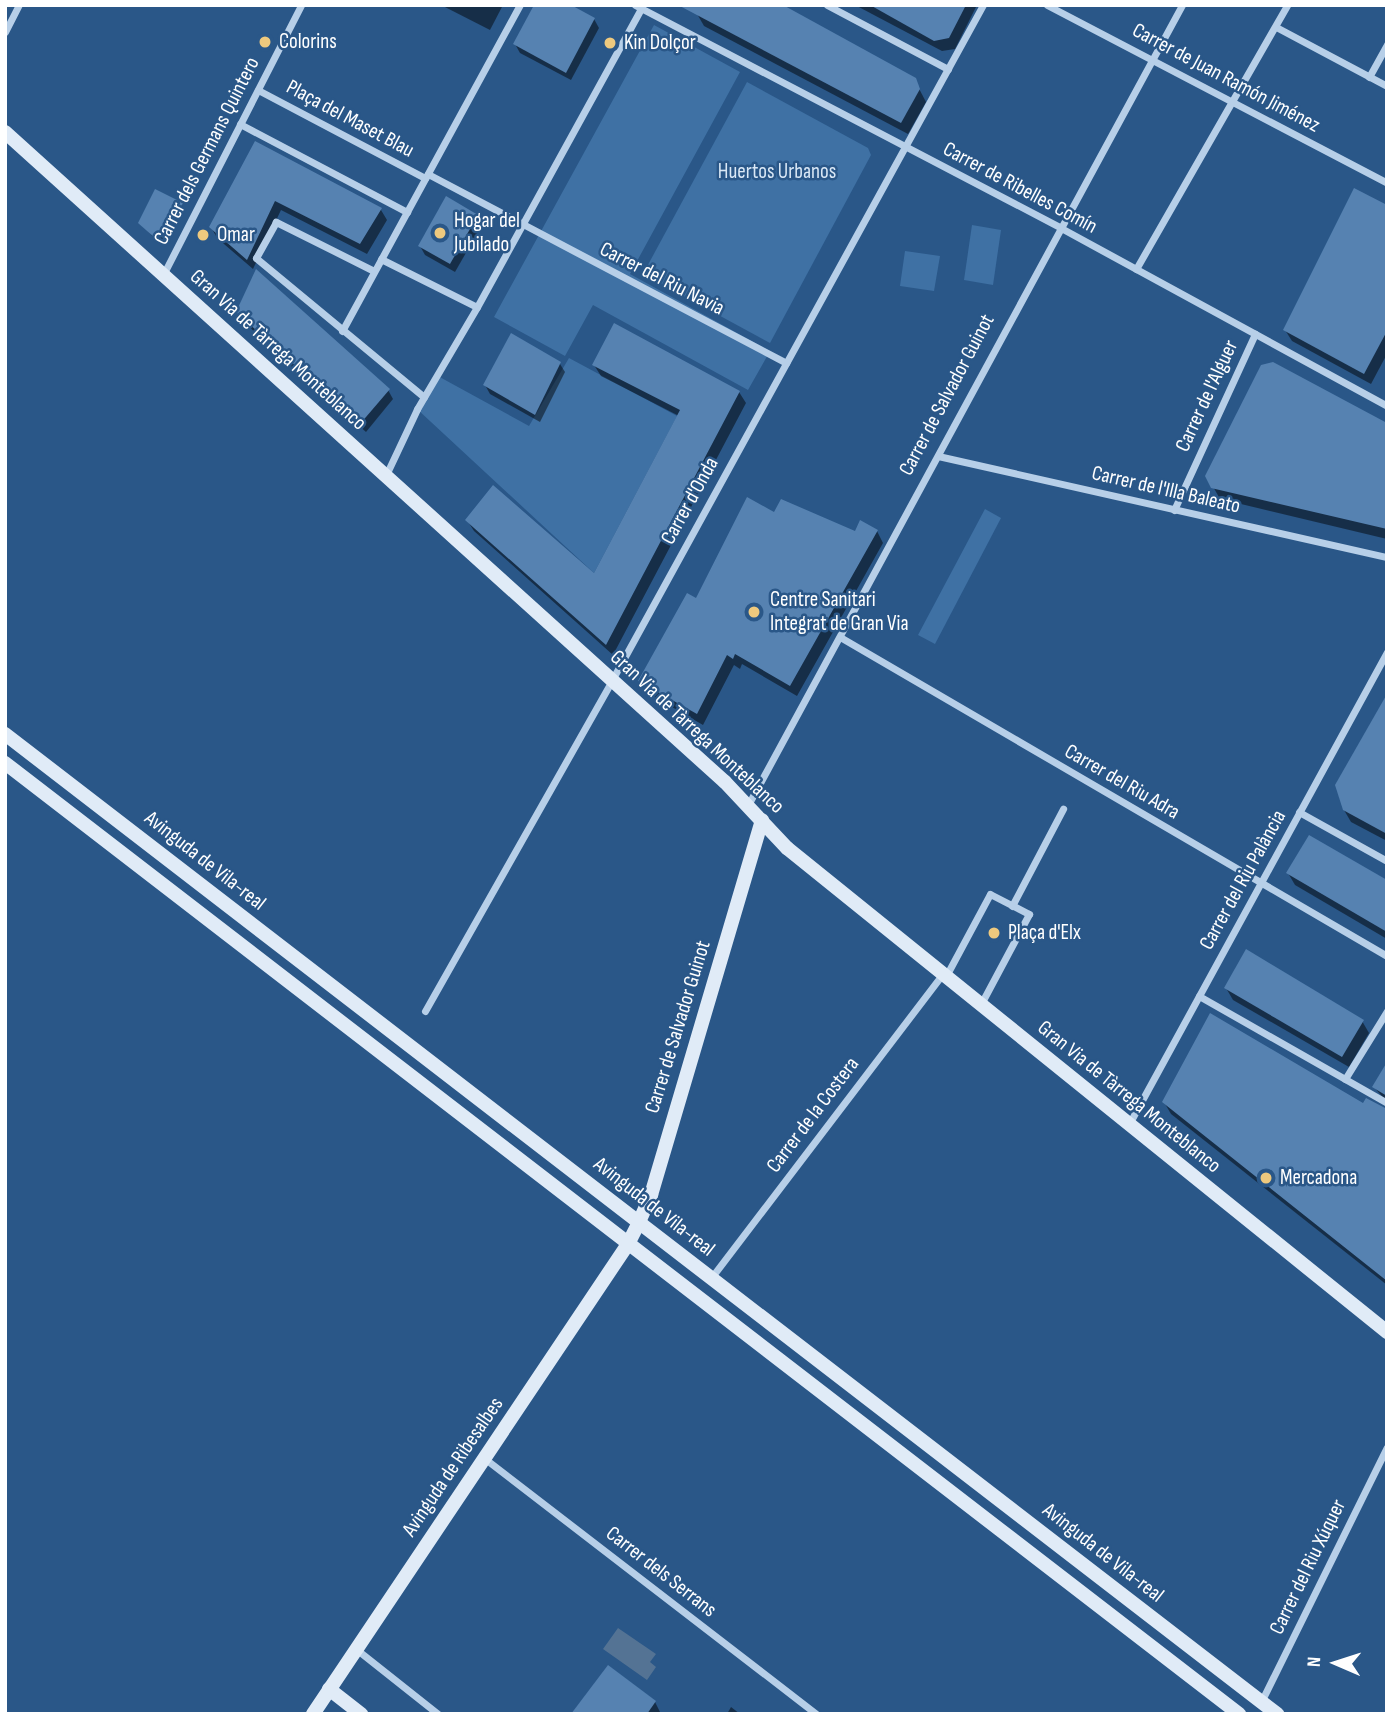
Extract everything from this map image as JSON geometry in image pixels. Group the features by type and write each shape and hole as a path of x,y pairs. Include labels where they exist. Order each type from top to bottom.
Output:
{"main road":[{"name":"Gran Via de Tàrrega Monteblanco","path":"5,132 612,680 748,805 787,848 1387,1332"},
{"name":"Avinguda de Vila-real","path":"5,734 1277,1714"},
{"name":"Avinguda de Vila-real","path":"5,763 1239,1714"},
{"name":"Carrer de Salvador Guinot","path":"628,1244 650,1195 762,820"},
{"name":"Avinguda de Ribesalbes","path":"317,1712 356,1649 628,1244"},
{"path":"330,1689 361,1714"}],"street":[{"path":"5,32 19,5"},
{"name":"Carrer dels Germans Quintero","path":"163,275 301,5"},
{"name":"Plaça del Maset Blau","path":"342,331 520,5"},
{"path":"827,5 947,69"},
{"name":"Carrer d'Onda","path":"425,1011 612,680 983,5"},
{"name":"Carrer de Juan Ramón Jiménez","path":"1047,5 1153,58 1387,183"},
{"name":"Carrer de Salvador Guinot","path":"748,805 1182,5"},
{"path":"1136,269 1234,102 1287,5"},
{"path":"385,475 424,397 522,226 640,6"},
{"name":"Carrer de Ribelles Comín","path":"640,6 1061,228 1387,406"},
{"path":"1276,27 1387,86"},
{"path":"1369,77 1387,44"},
{"name":"Plaça del Maset Blau","path":"258,90 522,226"},
{"path":"240,124 407,212"},
{"path":"374,271 276,222 256,258 424,397"},
{"name":"Carrer del Riu Navia","path":"522,226 786,363"},
{"path":"381,259 477,307"},
{"name":"Carrer de l'Alguer","path":"1174,510 1255,334"},
{"name":"Carrer de l'Illa Baleato","path":"938,456 1387,557"},
{"name":"Carrer del Riu Adra","path":"840,637 1387,956"},
{"name":"Carrer del Riu Palància","path":"1129,1124 1387,652"},
{"path":"1012,906 1063,809"},
{"path":"1299,812 1387,861"},
{"path":"944,975 990,894 1029,914 981,1004"},
{"name":"Carrer de la Costera","path":"711,1278 944,975"},
{"path":"1199,996 1387,1103"},
{"path":"1345,1079 1387,1011"},
{"name":"Carrer del Riu Xúquer","path":"1261,1702 1387,1447"},
{"name":"Carrer dels Serrans","path":"484,1458 816,1714"},
{"path":"356,1649 438,1714"}],"green space":[{"path":"654,25 740,72 630,274 770,351 748,390 593,305 565,356 494,317"},
{"name":"Huertos Urbanos","path":"747,82 868,148 871,155 770,343 643,274"},
{"path":"972,225 1001,230 993,285 964,280"},
{"path":"905,251 940,256 934,291 900,286"},
{"path":"569,358 677,416 594,573 417,409 436,375 529,426"},
{"path":"985,509 1001,518 935,644 918,635"}],"shaded area":[{"path":"618,1628 656,1654 650,1662 656,1667 647,1680 603,1649"}],"building":[{"path":"534,5 571,5 595,18 566,73 513,44"},
{"path":"678,5 783,5 916,78 920,89 901,123"},
{"path":"870,5 966,5 949,38 934,41"},
{"path":"255,141 382,208 360,244 275,201 247,260 209,227"},
{"path":"1354,188 1387,205 1387,331 1364,374 1283,330"},
{"path":"155,189 183,203 165,236 155,238 138,223"},
{"path":"446,196 478,215 450,264 418,246"},
{"path":"256,269 390,389 360,424 236,312"},
{"path":"614,323 740,391 606,645 465,520 493,485 594,573 680,410 592,365"},
{"path":"511,333 561,362 535,415 483,385"},
{"path":"1273,362 1387,423 1387,529 1211,488 1205,476 1261,365"},
{"name":"Centre Sanitari Integrat de Gran Via","path":"747,497 774,512 781,499 855,531 860,520 878,530 790,686 735,654 733,659 727,655 697,714 638,681 687,593 696,598"},
{"path":"1387,694 1387,834 1343,810 1335,785"},
{"path":"1309,835 1387,880 1387,932 1286,873"},
{"path":"1246,949 1364,1020 1342,1057 1224,988"},
{"path":"1210,1013 1363,1103 1366,1098 1387,1109 1387,1281 1162,1102"},
{"path":"1387,1062 1387,1096 1372,1087"},
{"path":"608,1665 656,1701 647,1714 571,1714"}],"place":[{"name":"Colorins","path":"265,42"},
{"name":"Kin Dolçor","path":"610,43"},
{"name":"Hogar del Jubilado","path":"440,233"},
{"name":"Omar","path":"203,235"},
{"name":"Centre Sanitari Integrat de Gran Via","path":"754,612"},
{"name":"Plaça d'Elx","path":"994,933"},
{"name":"Mercadona","path":"1266,1178"}]}
